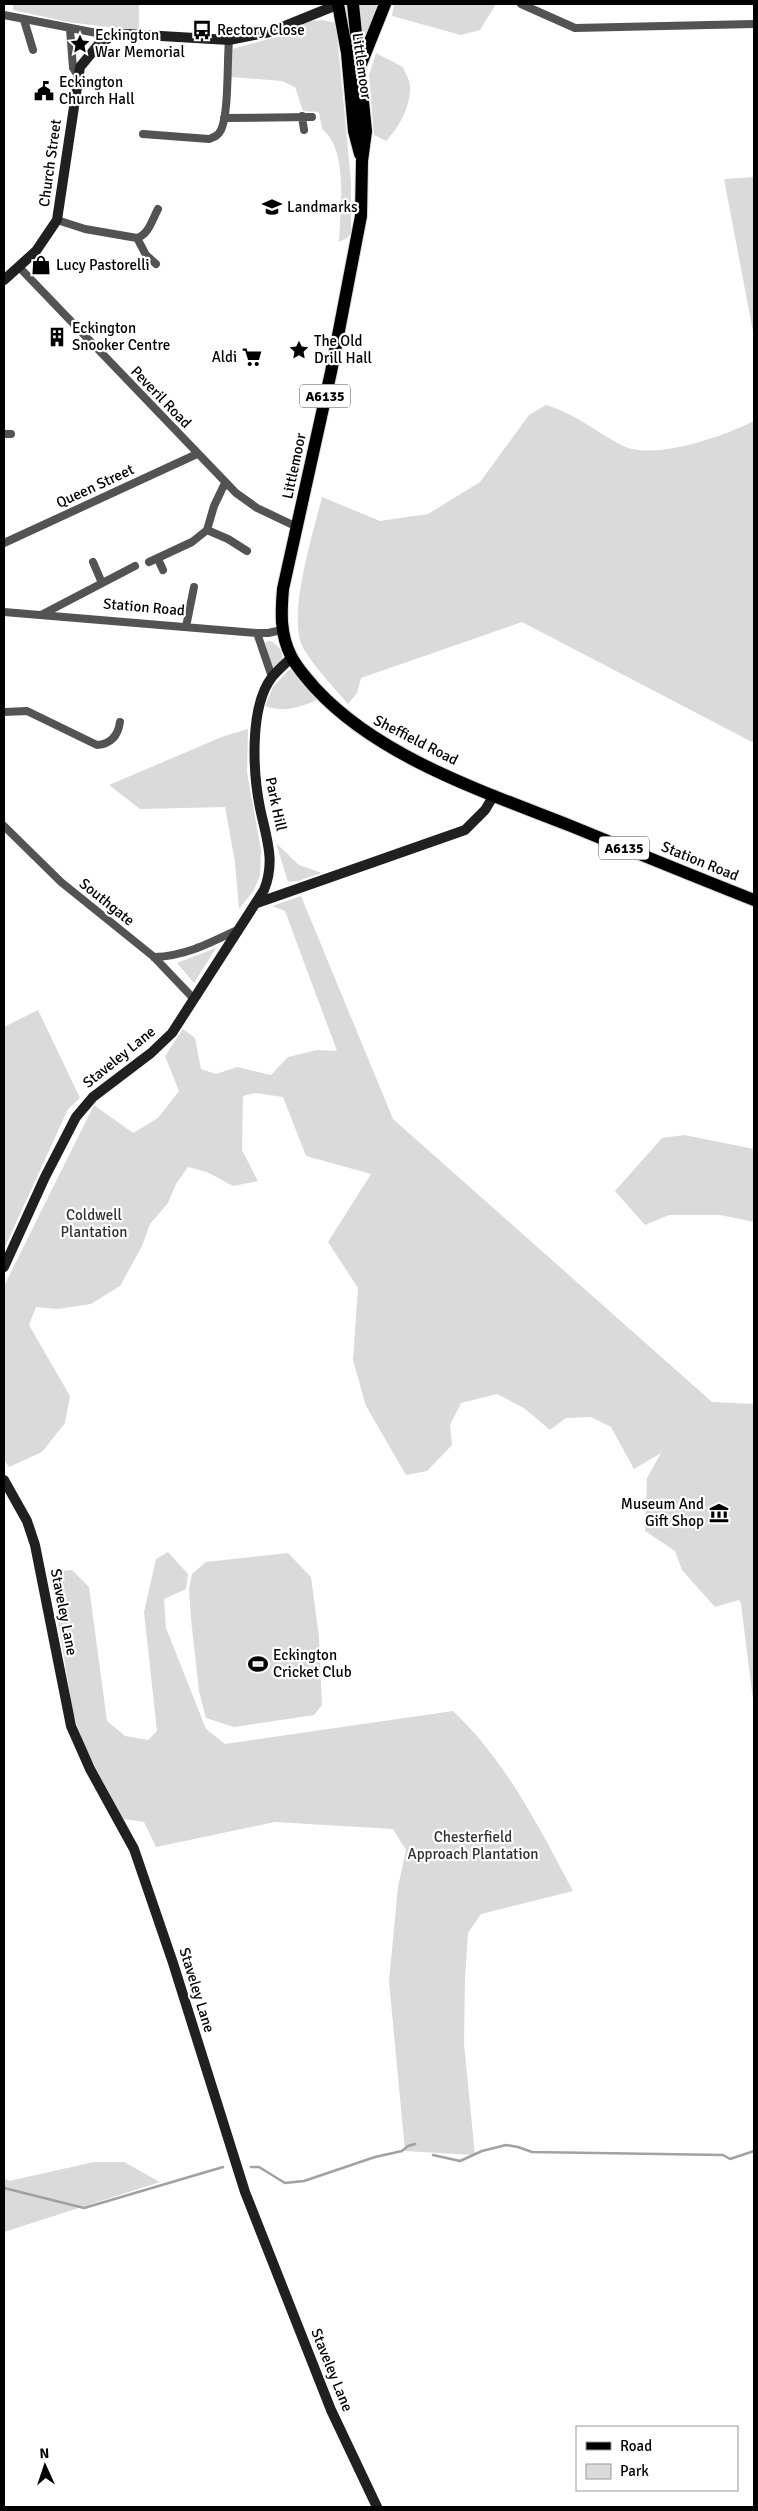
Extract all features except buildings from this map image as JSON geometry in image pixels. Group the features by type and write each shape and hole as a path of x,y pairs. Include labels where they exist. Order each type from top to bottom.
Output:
{"main road":[{"name":"Littlemoor","path":"338,4 346,53 354,131 362,161"},
{"path":"112,36 128,34 228,40 270,32 338,4"},
{"name":"A6135","path":"346,53 348,4"},
{"name":"Littlemoor","path":"282,630 283,590 361,216 362,161 366,132 353,4"},
{"path":"360,68 384,4"},
{"name":"Church Street","path":"4,280 20,268 36,251 57,220 80,67 91,51 112,36"},
{"name":"Sheffield Road","path":"282,630 292,658 304,676 335,709 369,735 420,762 494,795"},
{"name":"Park Hill","path":"237,930 257,903 269,878 271,864 254,772 254,752 263,695 272,677 292,658"},
{"path":"257,903 465,830 485,810 494,795"},
{"name":"Station Road","path":"494,795 754,900"},
{"name":"Staveley Lane","path":"4,1267 45,1177 76,1117 93,1097 162,1044 172,1033 237,930"},
{"name":"Staveley Lane","path":"4,1480 27,1521 36,1545 70,1726 90,1769 134,1849 173,1963 245,2192 331,2410 377,2507"}],"street":[{"path":"521,4 574,28 754,24"},
{"path":"4,15 112,36"},
{"path":"24,20 33,50"},
{"path":"70,28 73,68 78,76"},
{"path":"143,134 209,139 215,137 220,132 224,118 228,40"},
{"path":"302,116 304,130"},
{"path":"224,118 312,117"},
{"path":"57,220 84,229 137,238 143,236 158,209"},
{"path":"137,238 146,255 156,264"},
{"name":"Peveril Road","path":"20,268 225,483 248,502 297,528"},
{"name":"Queen Street","path":"4,543 197,454"},
{"path":"149,562 192,542 207,530 214,506 225,483"},
{"path":"207,530 228,539 247,551"},
{"path":"158,559 163,570"},
{"path":"92,562 102,582"},
{"path":"41,615 134,566"},
{"path":"186,627 194,588"},
{"name":"Station Road","path":"4,612 268,634 282,630"},
{"path":"256,633 272,677"},
{"path":"4,712 27,711 97,745 104,744 114,738 120,722"},
{"name":"Southgate","path":"4,826 61,882 154,957 194,999"},
{"path":"154,957 170,956 200,948 237,930"}],"green space":[{"path":"13,4 139,4 139,31 68,22 13,10"},
{"path":"361,4 381,4 365,46 359,8"},
{"path":"394,4 496,4 480,30 461,35 392,16"},
{"path":"322,20 336,23 351,182 351,233 347,238 339,242 340,166 331,139 322,129 319,112 303,111 295,87 282,81 231,77 232,49 283,35 310,21"},
{"path":"376,53 403,67 410,84 410,94 406,109 395,130 386,141 374,135 369,75"},
{"path":"754,177 754,337 724,179"},
{"path":"546,405 575,417 621,445 651,451 669,449 707,440 754,421 754,743 522,622 361,678 357,693 348,704 304,650 298,629 300,592 308,550 322,497 380,521 428,514 480,482 529,415"},
{"path":"270,641 278,647 282,655 280,663 272,668 265,642"},
{"path":"290,669 319,699 286,709 265,706 273,687"},
{"path":"248,729 247,772 261,850 260,875 254,890 239,909 235,862 225,807 140,809 109,785 224,736"},
{"path":"276,843 299,865 322,873 298,881 288,882"},
{"name":"Coldwell Plantation","path":"301,896 393,1119 712,1402 754,1404 754,1708 739,1600 715,1607 682,1570 675,1551 645,1531 647,1478 661,1453 634,1469 611,1427 591,1417 566,1418 550,1430 524,1408 497,1394 461,1403 450,1425 452,1445 427,1471 406,1475 366,1406 353,1360 358,1288 328,1242 371,1174 306,1156 283,1097 255,1093 243,1096 242,1150 258,1181 233,1186 207,1172 188,1167 176,1184 168,1203 150,1224 142,1246 120,1286 91,1304 58,1309 36,1307 29,1325 70,1396 65,1423 42,1452 9,1467 4,1460 4,1286 94,1105 133,1133 158,1118 179,1091 165,1056 183,1029 195,1038 201,1069 216,1074 237,1067 271,1075 288,1057 317,1050 337,1051 285,911 272,906"},
{"path":"216,948 194,983 177,963"},
{"path":"38,1010 80,1098 68,1109 4,1249 4,1027"},
{"path":"684,1135 754,1149 754,1222 720,1215 669,1215 645,1225 615,1191 662,1138"},
{"name":"Chesterfield Approach Plantation","path":"168,1552 188,1574 186,1589 164,1599 166,1628 206,1729 225,1744 453,1711 472,1730 505,1773 534,1819 573,1891 481,1914 468,1933 464,2044 475,2155 405,2151 389,1981 398,1887 406,1850 393,1829 275,1822 156,1847 144,1822 123,1819 85,1748 73,1713 50,1572 72,1570 89,1587 107,1721 125,1736 148,1740 157,1731 144,1612 156,1559"},
{"name":"Eckington Cricket Club","path":"288,1553 311,1577 319,1637 322,1705 314,1715 234,1727 206,1718 199,1691 191,1619 189,1589 192,1574 206,1562"},
{"path":"94,2162 124,2162 160,2182 4,2232 4,2178 9,2181"}],"waterway":[{"path":"251,2167 259,2167 285,2183 304,2181 375,2157 402,2151 408,2146 415,2144"},
{"path":"433,2155 460,2161 482,2151 506,2145 532,2152 723,2155 730,2159 754,2151"},
{"path":"4,2188 84,2208 223,2167"}],"place":[{"name":"Rectory Close","path":"202,30"},
{"name":"Eckington War Memorial","path":"80,44"},
{"name":"Eckington Church Hall","path":"44,91"},
{"name":"Landmarks","path":"272,207"},
{"name":"Lucy Pastorelli","path":"41,265"},
{"name":"Eckington Snooker Centre","path":"57,337"},
{"name":"The Old Drill Hall","path":"299,350"},
{"name":"Aldi","path":"252,357"},
{"name":"Museum And Gift Shop","path":"719,1513"},
{"name":"Eckington Cricket Club","path":"258,1664"}]}
